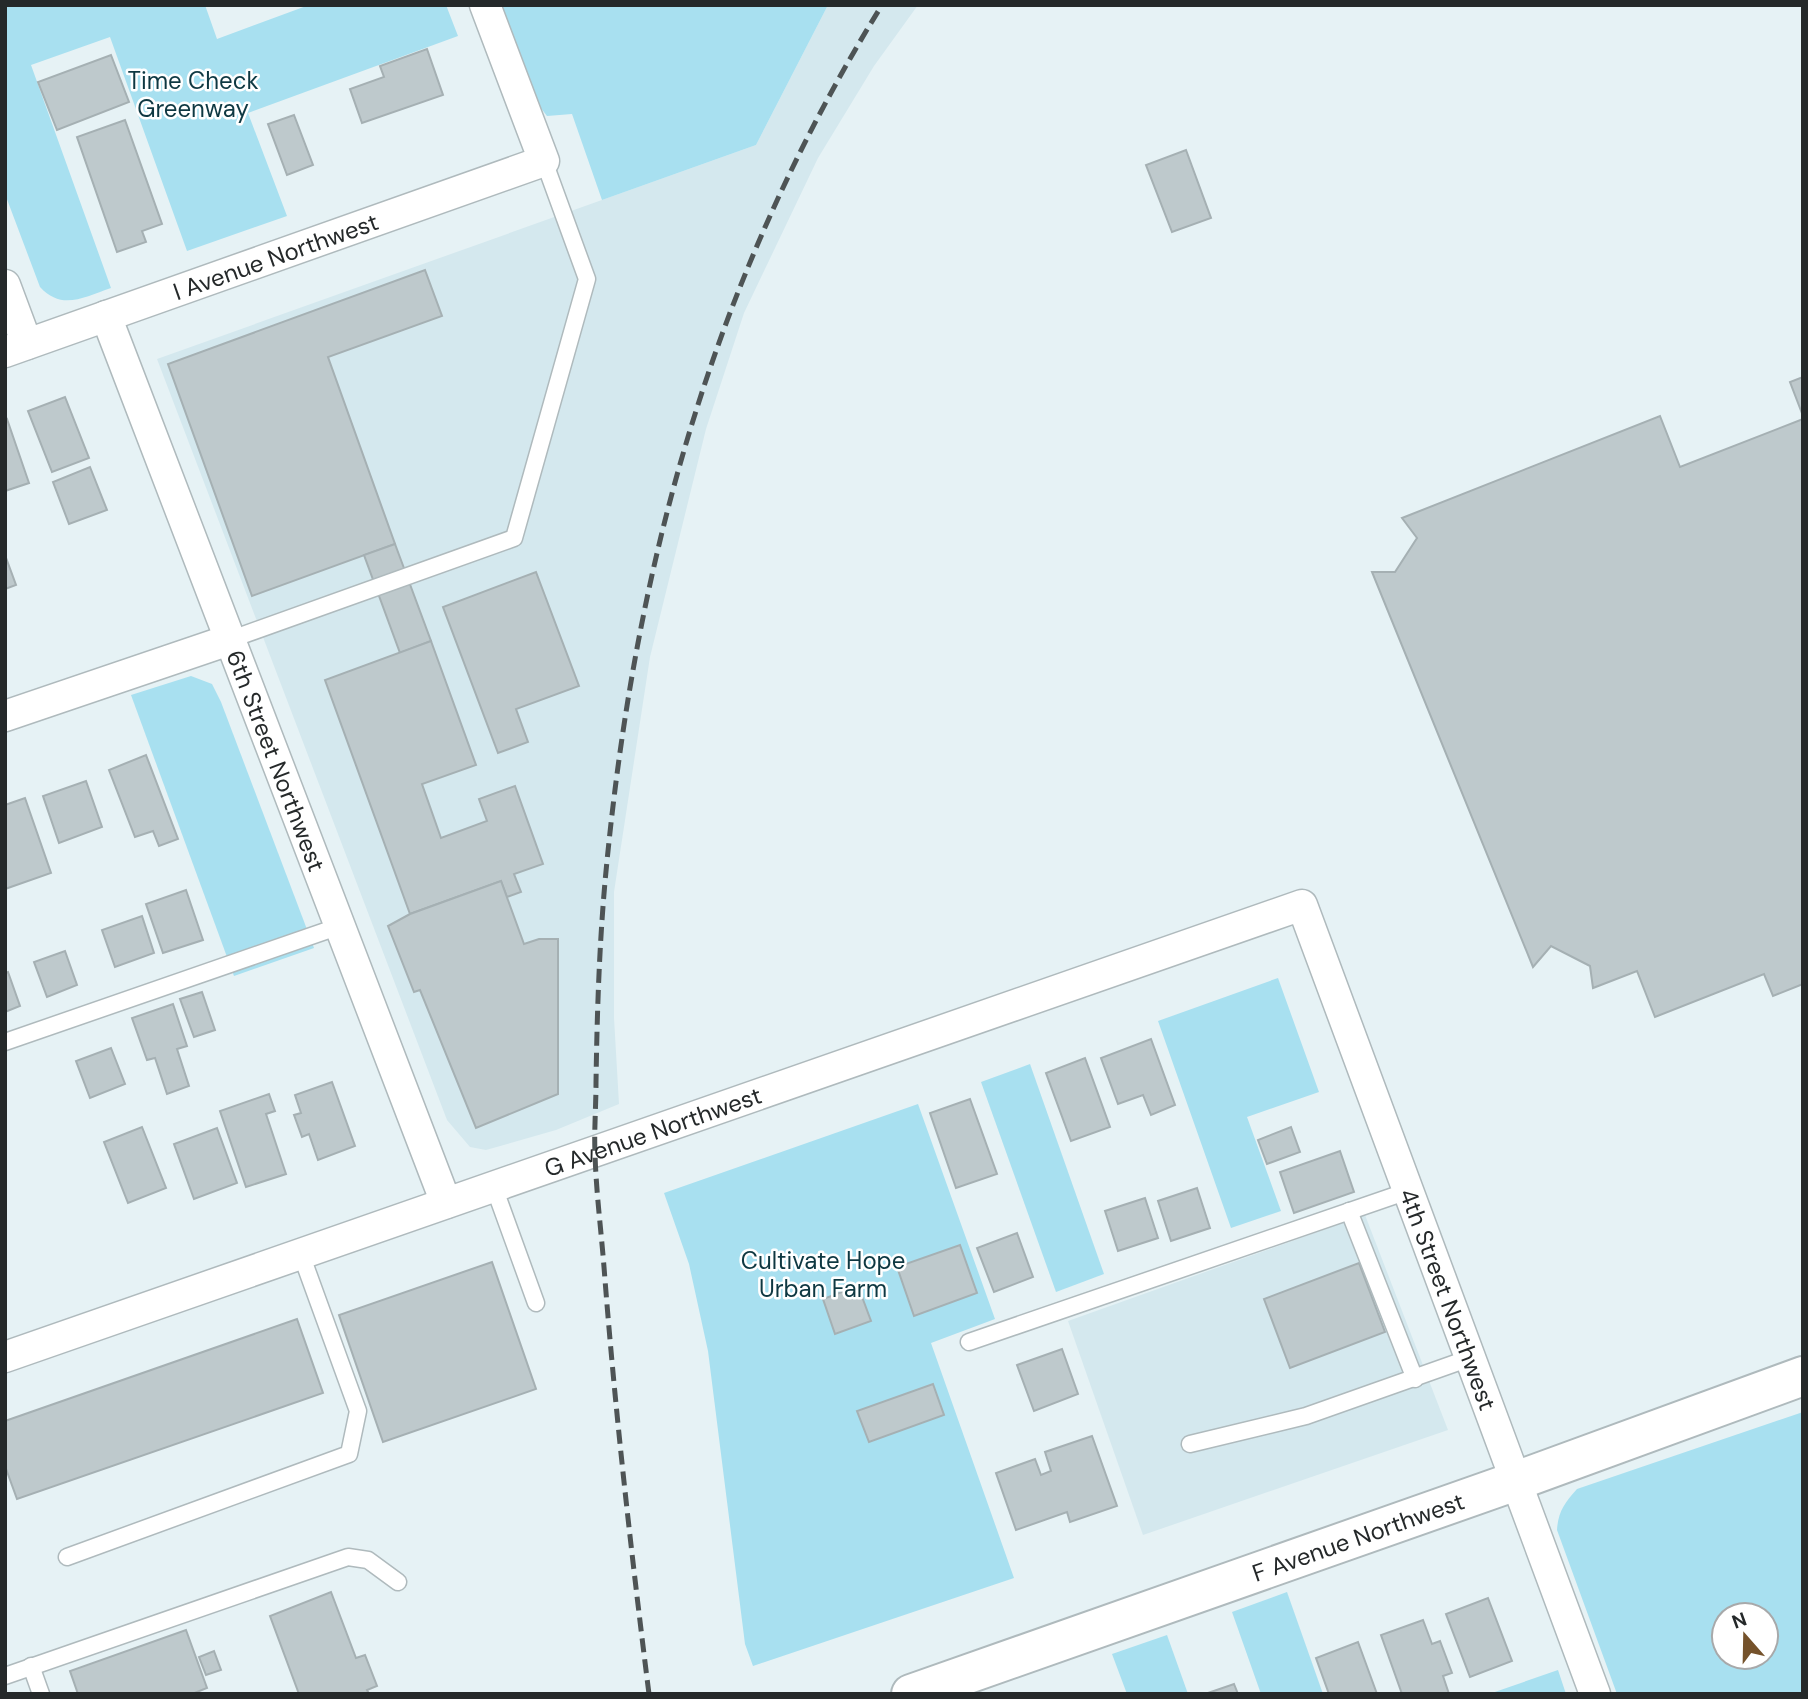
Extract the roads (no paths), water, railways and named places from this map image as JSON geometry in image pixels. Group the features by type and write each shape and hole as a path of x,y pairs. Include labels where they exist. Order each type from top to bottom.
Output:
{"main road":[{"name":"F Avenue Northwest","path":"921,1692 1516,1482 1803,1376"}],"street":[{"path":"485,5 544,161"},
{"name":"I Avenue Northwest","path":"16,348 544,161"},
{"path":"5,285 16,348"},
{"name":"6th Street Northwest","path":"106,316 446,1203"},
{"path":"5,716 229,640"},
{"name":"G Avenue Northwest","path":"5,1357 1302,905"},
{"name":"4th Street Northwest","path":"1302,905 1595,1694"}],"lane":[{"path":"229,640 514,538 587,279 544,161"},
{"path":"5,1042 340,926"},
{"path":"494,1186 536,1303"},
{"path":"969,1342 1408,1191"},
{"path":"1349,1211 1415,1378"},
{"path":"66,1556 349,1454 359,1411 301,1254"},
{"path":"1189,1444 1306,1416 1470,1358"},
{"path":"5,1676 348,1557 368,1560 398,1582"},
{"path":"31,1667 41,1694"}],"railway":[{"path":"649,1694 618,1427 595,1153 601,933 618,764 637,650 661,537 691,427 728,319 772,213 823,108 882,5"}],"park label":[{"name":"Time Check Greenway","path":"193,94"},
{"name":"Cultivate Hope Urban Farm","path":"823,1274"}]}
